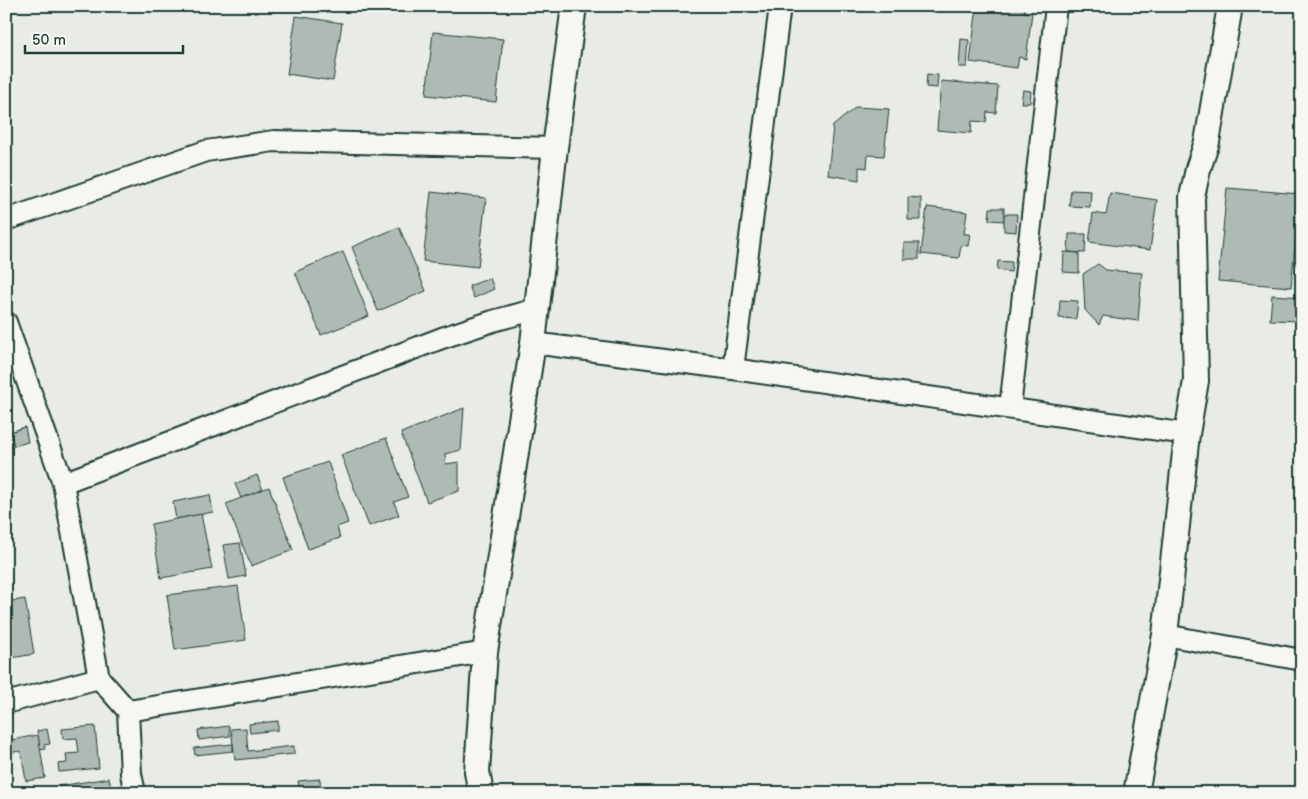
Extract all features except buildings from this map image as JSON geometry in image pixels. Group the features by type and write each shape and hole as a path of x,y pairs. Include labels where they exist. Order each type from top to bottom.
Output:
{"street":[{"path":"476,786 485,652 533,343 555,148 574,6"},
{"path":"733,369 780,6"},
{"path":"1010,408 1056,6"},
{"path":"1136,793 1165,635 1187,434 1196,381 1192,197 1198,169 1207,142 1230,6"},
{"path":"6,220 206,150 274,141 555,148"},
{"path":"63,483 442,338 493,320 537,309"},
{"path":"6,322 63,483 99,678 128,711 135,793"},
{"path":"533,343 733,369 1187,434"},
{"path":"1165,635 1302,660"},
{"path":"128,711 485,652"},
{"path":"6,703 99,678"}]}
